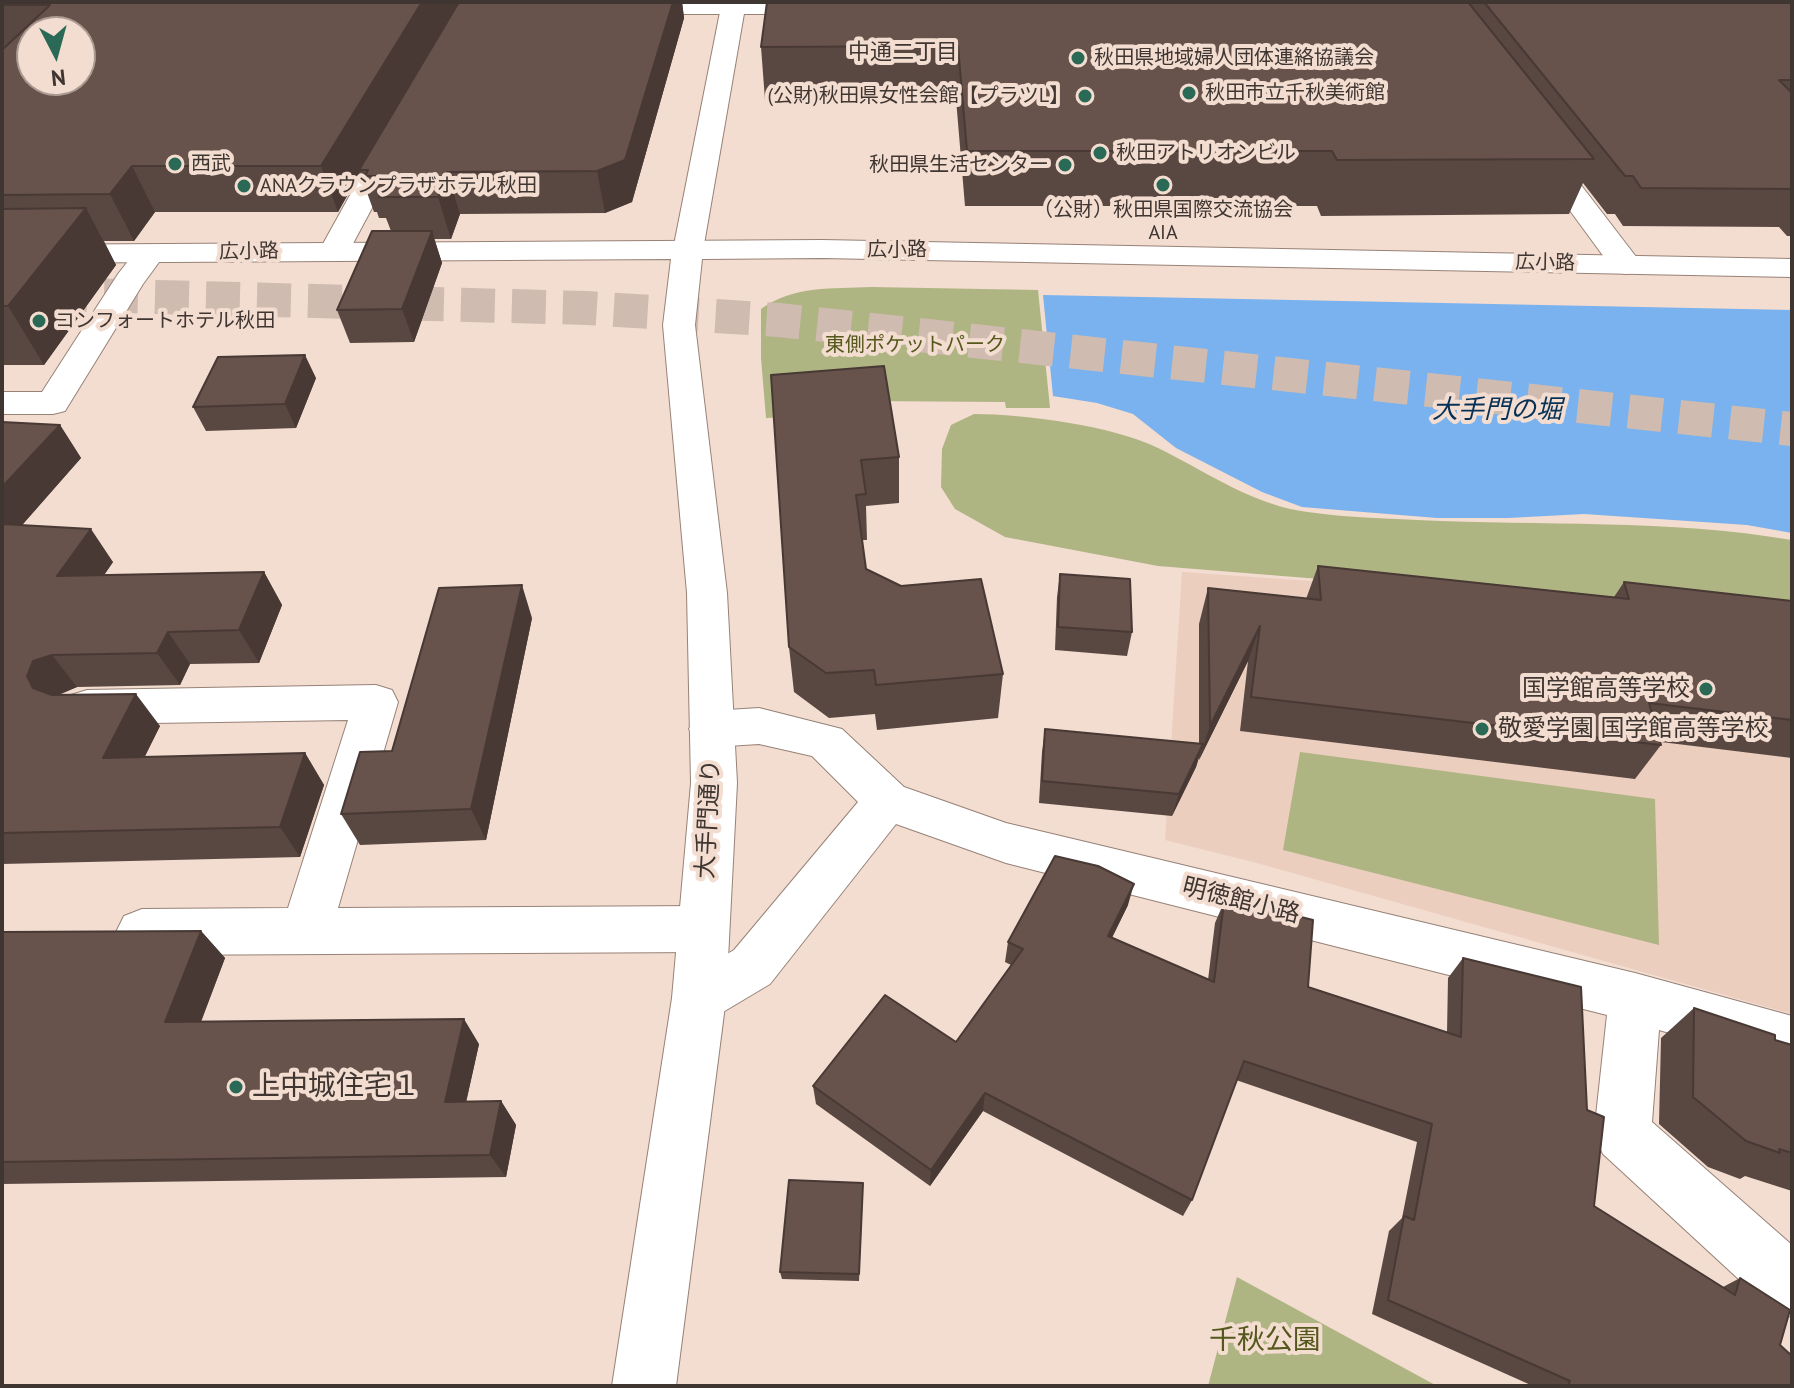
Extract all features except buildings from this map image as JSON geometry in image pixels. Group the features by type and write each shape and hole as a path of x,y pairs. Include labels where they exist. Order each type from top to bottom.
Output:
{"street":[{"path":"603,9 733,5 853,7"},
{"name":"大手門通り","path":"644,1386 699,998 714,783 707,593 679,325 688,250 733,5"},
{"path":"334,251 406,118"},
{"path":"1527,133 1626,265"},
{"name":"広小路","path":"2,254 941,250 1792,268"},
{"path":"2,403 53,403 129,281 150,254"},
{"path":"78,707 376,702 306,931"},
{"name":"明徳館小路","path":"712,729 759,726 826,742 887,801 1006,843 1635,998 1792,1042"},
{"path":"699,998 752,967 887,801"},
{"path":"93,933 703,929"},
{"path":"1635,998 1623,1134 1792,1286"}],"shaded area":[{"name":"敬愛学園 国学館高等学校","path":"1182,572 1792,618 1792,1014 1257,863 1165,840"}],"green space":[{"name":"東側ポケットパーク","path":"871,287 1038,290 1050,408 1006,408 1005,402 863,401 799,416 766,418 761,309 800,292"},
{"path":"974,414 1043,419 1118,433 1158,448 1256,498 1306,512 1417,520 1652,526 1792,540 1792,617 1158,566 1005,537 955,509 941,487 942,449 951,425"},
{"path":"1300,752 1655,799 1659,945 1283,850"},
{"name":"千秋公園","path":"1237,1277 1437,1386 1208,1386"}],"water":[{"name":"大手門の堀","path":"1043,295 1792,310 1792,533 1747,525 1584,514 1437,518 1302,507 1262,492 1176,448 1133,414 1097,403 1053,396"}],"tunnel":[{"path":"2,293 587,308 779,320 1792,429"}],"place":[{"name":"秋田県地域婦人団体連絡協議会","path":"1078,58"},
{"name":"秋田市立千秋美術館","path":"1189,93"},
{"name":"(公財)秋田県女性会館【プラツL】","path":"1085,96"},
{"name":"秋田アトリオンビル","path":"1100,153"},
{"name":"西武","path":"175,164"},
{"name":"秋田県生活センター","path":"1065,165"},
{"name":"（公財）秋田県国際交流協会 AIA","path":"1163,185"},
{"name":"ANAクラウンプラザホテル秋田","path":"244,186"},
{"name":"コンフォートホテル秋田","path":"39,321"},
{"name":"国学館高等学校","path":"1706,689"},
{"name":"敬愛学園 国学館高等学校","path":"1482,729"},
{"name":"上中城住宅１","path":"236,1087"}],"district":[{"name":"中通二丁目","path":"903,53"}]}
